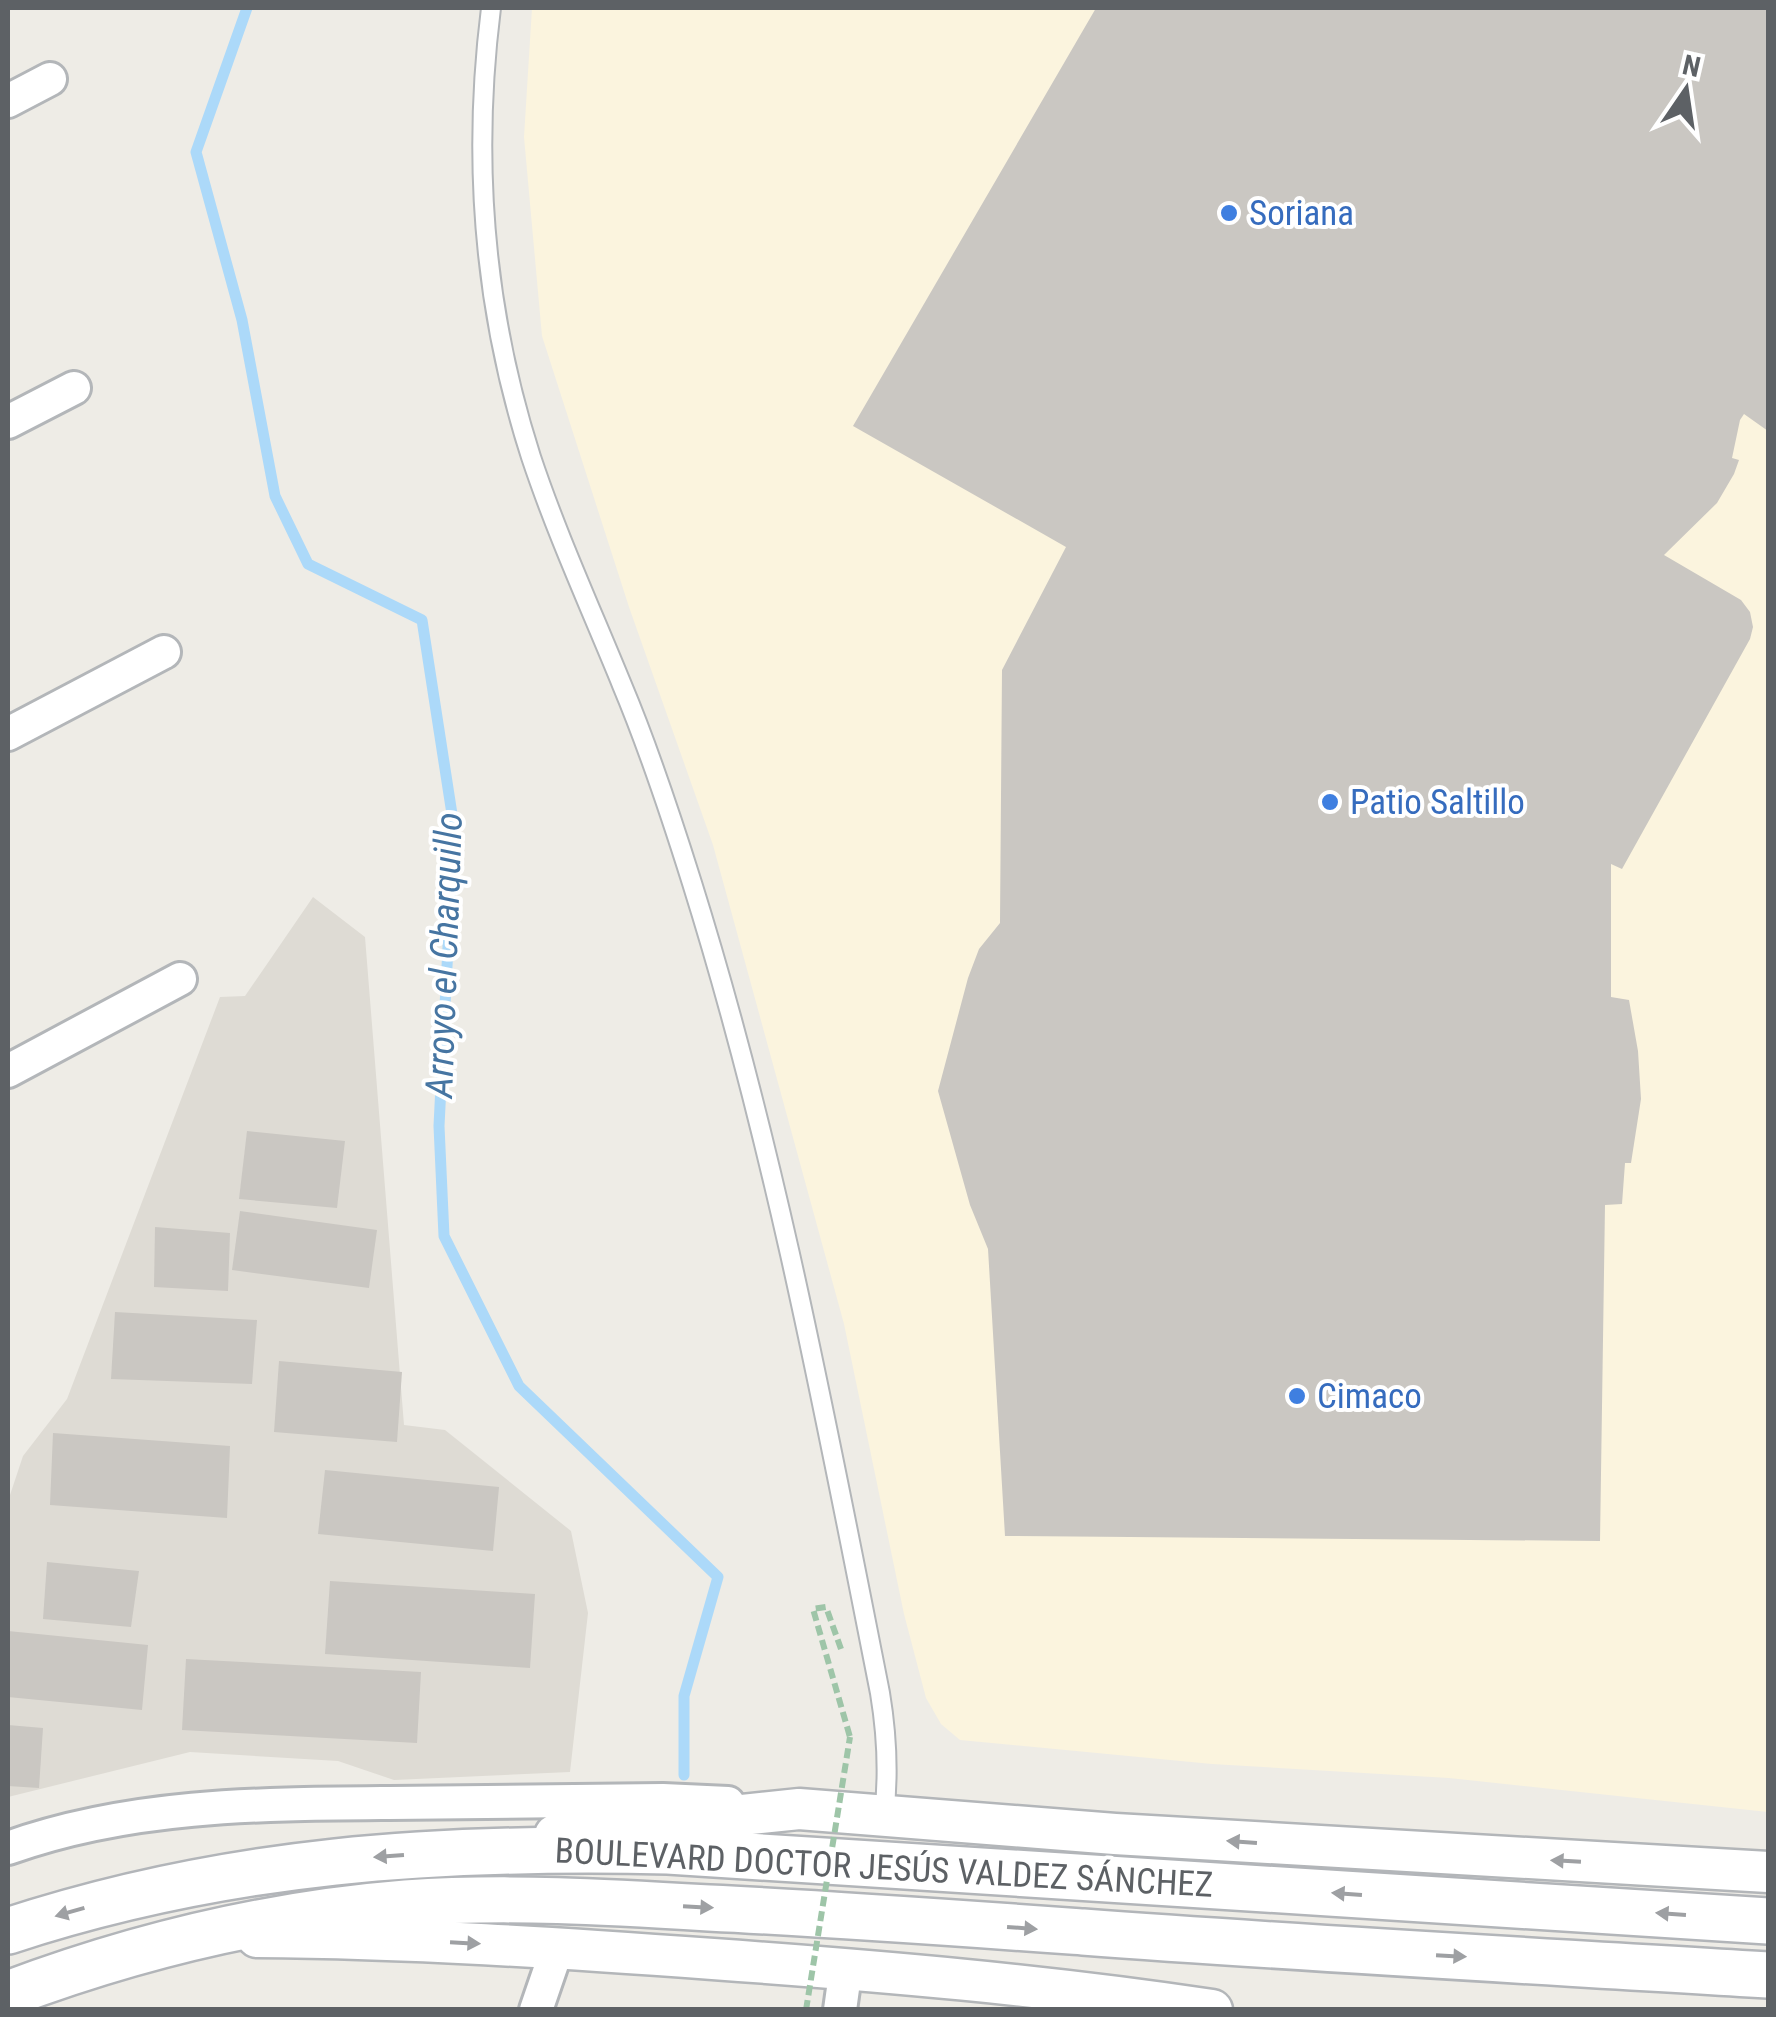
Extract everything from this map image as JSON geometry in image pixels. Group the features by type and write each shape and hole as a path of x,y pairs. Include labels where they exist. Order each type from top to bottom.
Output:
{"main road":[{"name":"BOULEVARD DOCTOR JESÚS VALDEZ SÁNCHEZ","path":"8,1931 119,1898 220,1876 331,1860 442,1852 591,1849 1768,1922"},
{"name":"BOULEVARD DOCTOR JESÚS VALDEZ SÁNCHEZ","path":"8,1994 134,1951 192,1936 320,1913 408,1903 601,1902 1768,1974"}],"street":[{"path":"8,101 50,79"},
{"path":"8,422 74,388"},
{"path":"8,734 164,652"},
{"path":"8,1071 180,979"},
{"name":"BOULEVARD DOCTOR JESÚS VALDEZ SÁNCHEZ","path":"8,1848 97,1823 176,1810 258,1804 664,1800 1292,1845 1768,1872"},
{"path":"442,1852 636,1824 799,1809"},
{"name":"BOULEVARD DOCTOR JESÚS VALDEZ SÁNCHEZ","path":"192,1936 403,1939 820,1966 1075,1990 1212,2010"},
{"path":"536,2010 557,1949"},
{"path":"820,1966 840,2010"}],"lane":[{"path":"491,8 480,161 484,228 499,330 530,454 649,752 692,882 752,1090 819,1380 880,1692 887,1735 884,1816"}],"path":[{"path":"806,2010 850,1737 813,1609 826,1607 846,1662"}],"shaded area":[{"path":"532,8 1768,8 1768,1812 1449,1778 1212,1764 960,1740 941,1724 926,1698 904,1614 844,1324 713,845 629,607 542,336 524,137"},
{"path":"313,897 365,937 404,1425 445,1430 571,1531 588,1613 570,1772 394,1780 338,1761 190,1752 8,1797 8,1501 23,1456 67,1399 220,997 245,996"}],"building":[{"name":"Patio Saltillo","path":"1096,8 1768,8 1768,431 1744,414 1732,458 1739,460 1734,474 1717,503 1664,555 1741,600 1750,612 1753,627 1750,639 1622,869 1611,864 1611,997 1629,1000 1641,1099 1631,1163 1625,1163 1622,1204 1605,1205 1600,1541 1005,1536 988,1249 970,1205 938,1091 968,978 979,949 1000,923 1002,670 1066,547 853,426"},
{"path":"247,1131 345,1141 337,1208 239,1199"},
{"path":"240,1211 377,1230 369,1288 232,1270"},
{"path":"155,1227 230,1233 228,1291 154,1287"},
{"path":"115,1312 257,1320 252,1384 111,1379"},
{"path":"279,1361 402,1372 397,1442 274,1432"},
{"path":"53,1433 230,1446 227,1518 50,1505"},
{"path":"325,1470 499,1487 493,1551 318,1534"},
{"path":"47,1562 139,1571 131,1627 43,1619"},
{"path":"330,1581 535,1594 530,1668 325,1654"},
{"path":"8,1631 148,1645 142,1710 8,1697"},
{"path":"186,1659 421,1672 417,1743 182,1730"},
{"path":"8,1725 43,1728 39,1788 8,1786"}],"waterway":[{"name":"Arroyo el Charquillo","path":"247,8 196,152 242,320 275,496 308,564 422,620 454,827 439,1126 444,1236 519,1386 718,1577 684,1696 684,1775"}],"place":[{"name":"Soriana","path":"1229,213"},
{"name":"Patio Saltillo","path":"1330,802"},
{"name":"Cimaco","path":"1297,1396"}]}
